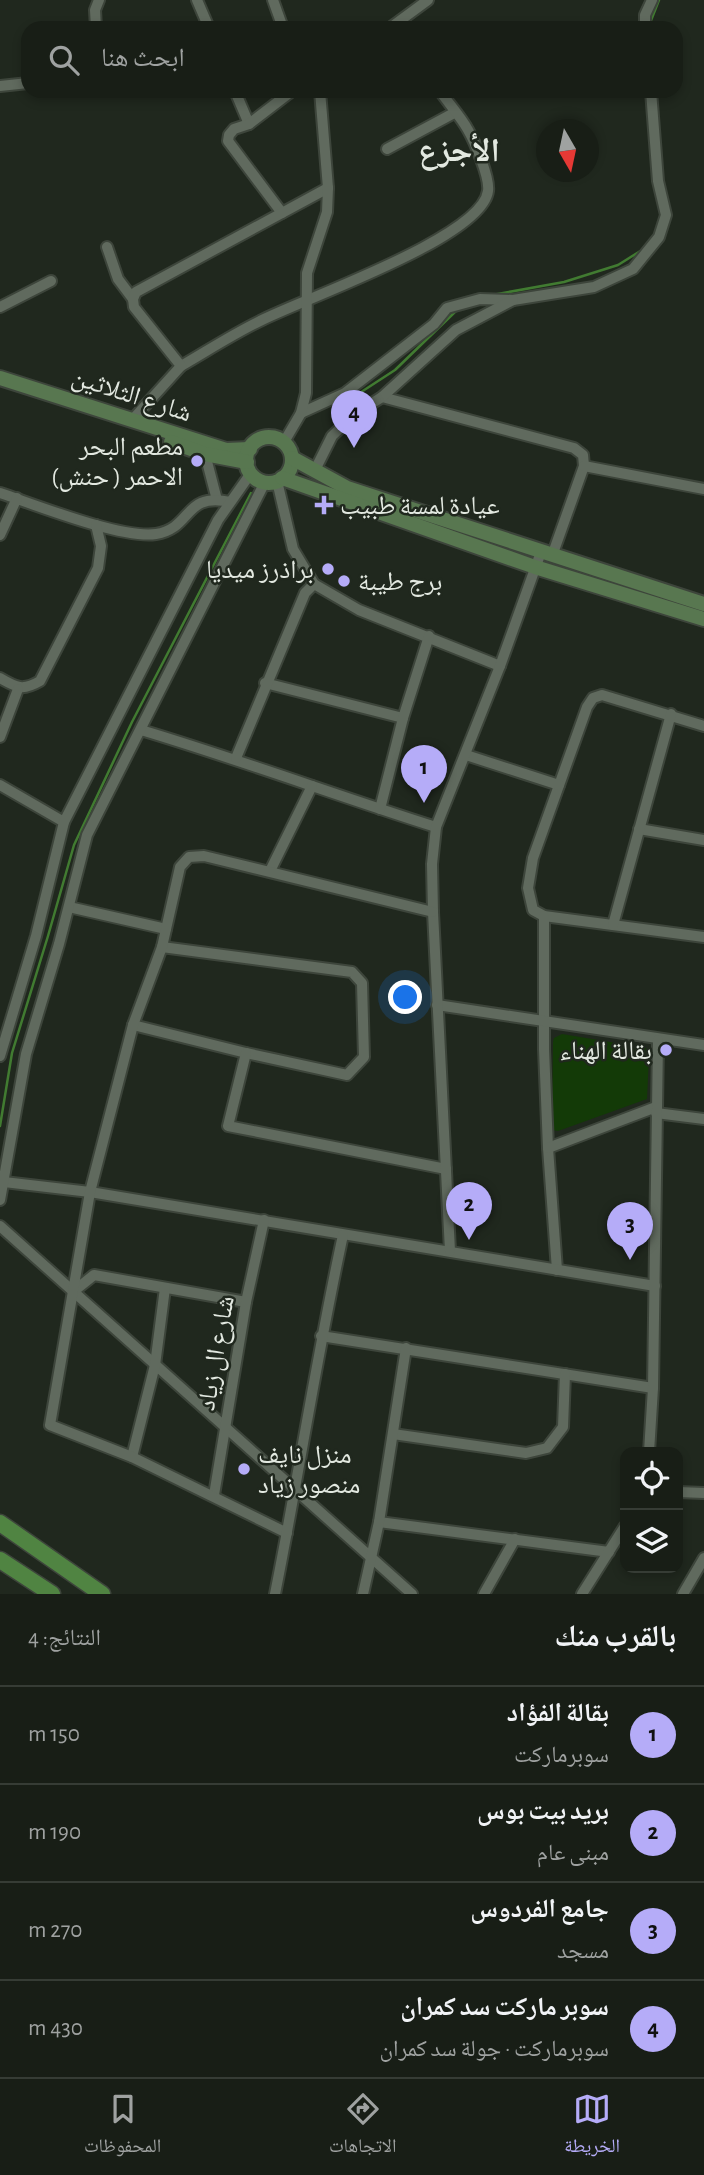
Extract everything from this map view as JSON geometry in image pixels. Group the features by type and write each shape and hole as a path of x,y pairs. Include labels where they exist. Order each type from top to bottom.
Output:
{"main road":[{"name":"شارع الثلاثين","path":"0,378 133,419 226,450 249,461"},
{"name":"شارع الثلاثين","path":"0,386 205,454 249,461"},
{"path":"704,604 347,488 292,458 284,442 267,437 256,441 249,461 275,480 535,567 704,619"},
{"path":"275,480 290,469 292,458"},
{"path":"0,1523 102,1594"},
{"path":"0,1560 47,1591 59,1565"}],"street":[{"path":"96,21 95,10 99,0"},
{"path":"197,0 206,21"},
{"path":"273,0 280,21"},
{"path":"402,21 428,0"},
{"path":"645,21 652,0"},
{"path":"0,86 21,84"},
{"path":"238,98 249,124"},
{"path":"282,213 228,141 234,129 249,124 283,98"},
{"path":"284,442 301,413 306,393 307,273 327,212 328,188 321,98"},
{"path":"133,419 181,366 260,321 339,288 421,249 467,220 482,205 489,189 486,175 468,130 444,98"},
{"path":"301,413 345,393 434,324 447,308 480,299 513,300 594,287 633,270 659,237 666,215 658,181 652,98"},
{"path":"387,149 454,113"},
{"path":"133,299 136,292 328,188"},
{"path":"107,247 118,279 133,299 134,307 181,366"},
{"path":"0,307 51,281"},
{"path":"314,470 332,436 355,414 382,397 456,330 513,300"},
{"path":"382,397 574,448 583,455 584,466 546,554 535,567 500,666 436,827 432,864 433,912 450,1251"},
{"path":"205,454 217,500"},
{"path":"0,1056 36,936 65,822 249,461"},
{"path":"584,466 704,489"},
{"path":"275,480 293,549 314,584 359,610 500,666"},
{"path":"0,1200 26,1054 87,835 275,480"},
{"path":"0,492 96,525 143,534 162,533 178,525 195,505 210,499 230,502"},
{"path":"0,535 17,498"},
{"path":"0,678 19,689 28,688 40,681 98,568 101,546 96,525"},
{"path":"236,758 305,593 314,584"},
{"path":"380,809 403,718 429,636"},
{"path":"265,684 403,718"},
{"path":"0,737 19,689"},
{"path":"704,726 602,695 593,698 587,706 533,858 528,888 533,910 544,916 704,937"},
{"path":"613,926 671,715"},
{"path":"141,730 236,758 436,827"},
{"path":"466,755 559,785"},
{"path":"0,785 65,822"},
{"path":"270,871 312,786"},
{"path":"639,829 704,840"},
{"path":"287,1533 132,1457 50,1425 90,1192 133,1025 162,947 180,867 189,858 204,856 433,912"},
{"path":"69,907 166,929"},
{"path":"544,916 548,1148 557,1270"},
{"path":"133,1025 347,1075 364,1057 362,983 352,972 162,947"},
{"path":"437,1005 704,1045"},
{"path":"649,1447 653,1388 658,1040"},
{"path":"246,1053 228,1126 446,1169"},
{"path":"548,1148 656,1110 704,1119"},
{"path":"4,1182 90,1192 654,1286"},
{"name":"شارع ال زياد","path":"214,1495 246,1302 264,1220"},
{"path":"0,1226 412,1594"},
{"path":"275,1594 296,1492 321,1336 343,1235"},
{"path":"74,1291 94,1275 246,1302"},
{"path":"132,1457 155,1365 165,1288"},
{"path":"321,1336 653,1388"},
{"path":"363,1594 379,1522 407,1348"},
{"path":"393,1434 526,1453 547,1448 563,1427 565,1374"},
{"path":"683,1492 704,1493"},
{"path":"379,1522 609,1552"},
{"path":"582,1594 620,1534"},
{"path":"484,1594 515,1539"},
{"path":"683,1594 699,1576 704,1558"}],"green space":[{"path":"562,1034 646,1048 649,1056 647,1099 558,1131 552,1130 553,1042 554,1038"}],"waterway":[{"path":"651,21 659,0"},
{"path":"492,295 564,282 618,265 642,250"},
{"path":"332,411 395,370 457,310"},
{"path":"0,1126 12,1053 74,845 132,722 251,493"}],"place":[{"name":"سوبر ماركت سد كمران","path":"354,448"},
{"name":"مطعم البحر الاحمر ( حنش)","path":"197,461"},
{"name":"عيادة لمسة طبيب","path":"324,505"},
{"name":"براذرز ميديا","path":"328,569"},
{"name":"برج طيبة","path":"344,581"},
{"name":"بقالة الفؤاد","path":"424,803"},
{"name":"بقالة الهناء","path":"666,1050"},
{"name":"بريد بيت بوس","path":"469,1240"},
{"name":"جامع الفردوس","path":"630,1260"},
{"name":"منزل نايف منصور زياد","path":"244,1469"}],"district":[{"name":"الأجزع","path":"459,149"}]}
